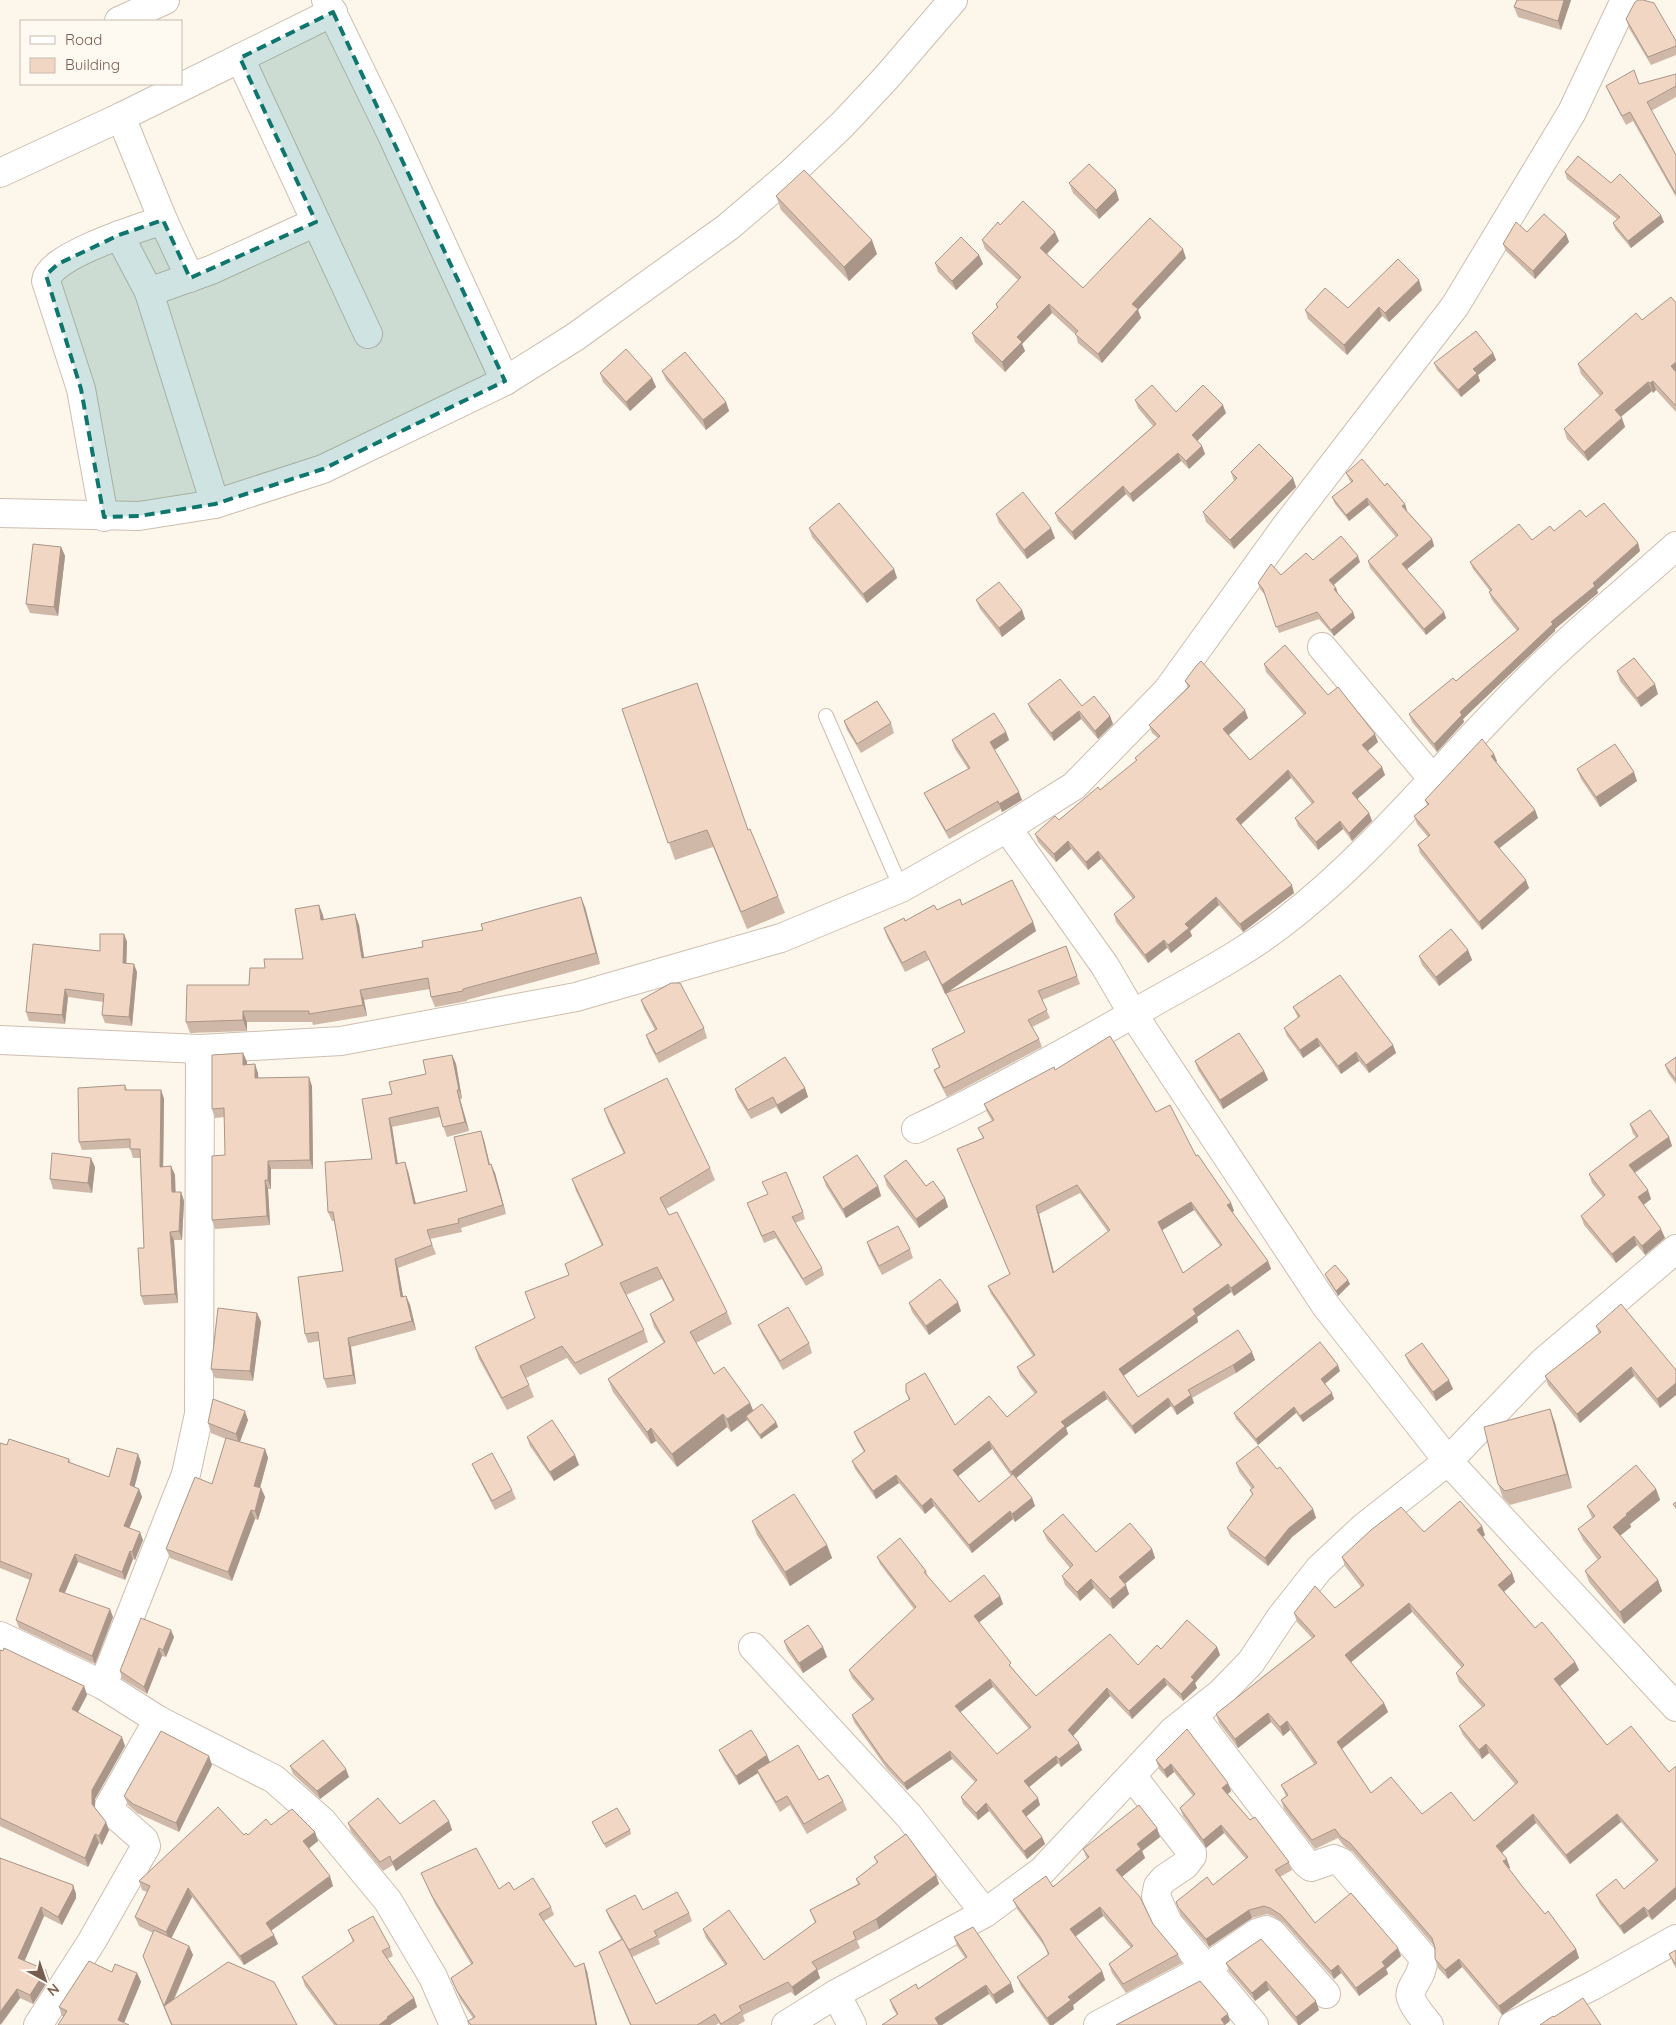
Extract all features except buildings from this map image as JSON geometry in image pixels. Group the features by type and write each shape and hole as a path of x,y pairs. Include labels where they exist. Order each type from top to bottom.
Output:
{"street":[{"path":"121,20 165,0"},
{"path":"0,513 139,516 215,504 323,469 505,381 575,337 712,238 789,175 842,125 880,85 952,0"},
{"path":"0,1040 200,1049 341,1040 576,997 781,938 901,888 1007,828 1074,786 1166,690 1286,526 1455,306 1572,112 1625,0"},
{"path":"0,173 121,117 240,58 329,6 505,381"},
{"path":"240,58 368,334"},
{"path":"121,117 163,220 190,278"},
{"path":"104,516 81,389 46,281 48,273 58,264 119,235 163,220"},
{"path":"149,292 190,278 316,222"},
{"path":"119,235 149,292 215,504"},
{"path":"916,1129 1072,1050 1251,946 1286,921 1348,867 1391,825 1432,778 1526,681 1676,546"},
{"path":"1322,647 1432,778"},
{"path":"1007,828 1105,966 1133,1014 1326,1306 1448,1461 1676,1707"},
{"path":"103,1685 186,1474 199,1414 200,1049"},
{"path":"786,2025 836,1994 985,1913 1042,1871 1173,1731 1221,1693 1251,1662 1281,1617 1319,1569 1364,1527 1448,1461 1542,1362 1676,1249"},
{"path":"0,1636 103,1685 158,1720 274,1779 322,1821 388,1901 434,1977 454,2025"},
{"path":"753,1647 908,1815 985,1913"},
{"path":"1193,1715 1306,1863 1311,1867 1334,1859 1341,1862 1423,1957 1424,1966 1421,1976 1410,1989 1410,1996 1430,2025"},
{"path":"38,2025 92,1941 146,1846 144,1840 112,1812 109,1806 158,1720"},
{"path":"1132,1776 1192,1853 1192,1856 1185,1865 1164,1879 1158,1886 1156,1896 1168,1923 1254,2025"},
{"path":"1098,2025 1206,1968 1257,1933 1269,1930 1326,1994"},
{"path":"1513,2025 1594,1985 1676,1939"},
{"path":"836,1994 852,2025"}],"lane":[{"path":"826,716 901,888"}],"highlighted area":[{"path":"333,12 505,381 323,469 215,504 139,516 104,517 81,389 46,275 58,264 119,235 163,220 190,278 316,222 240,58"}]}
